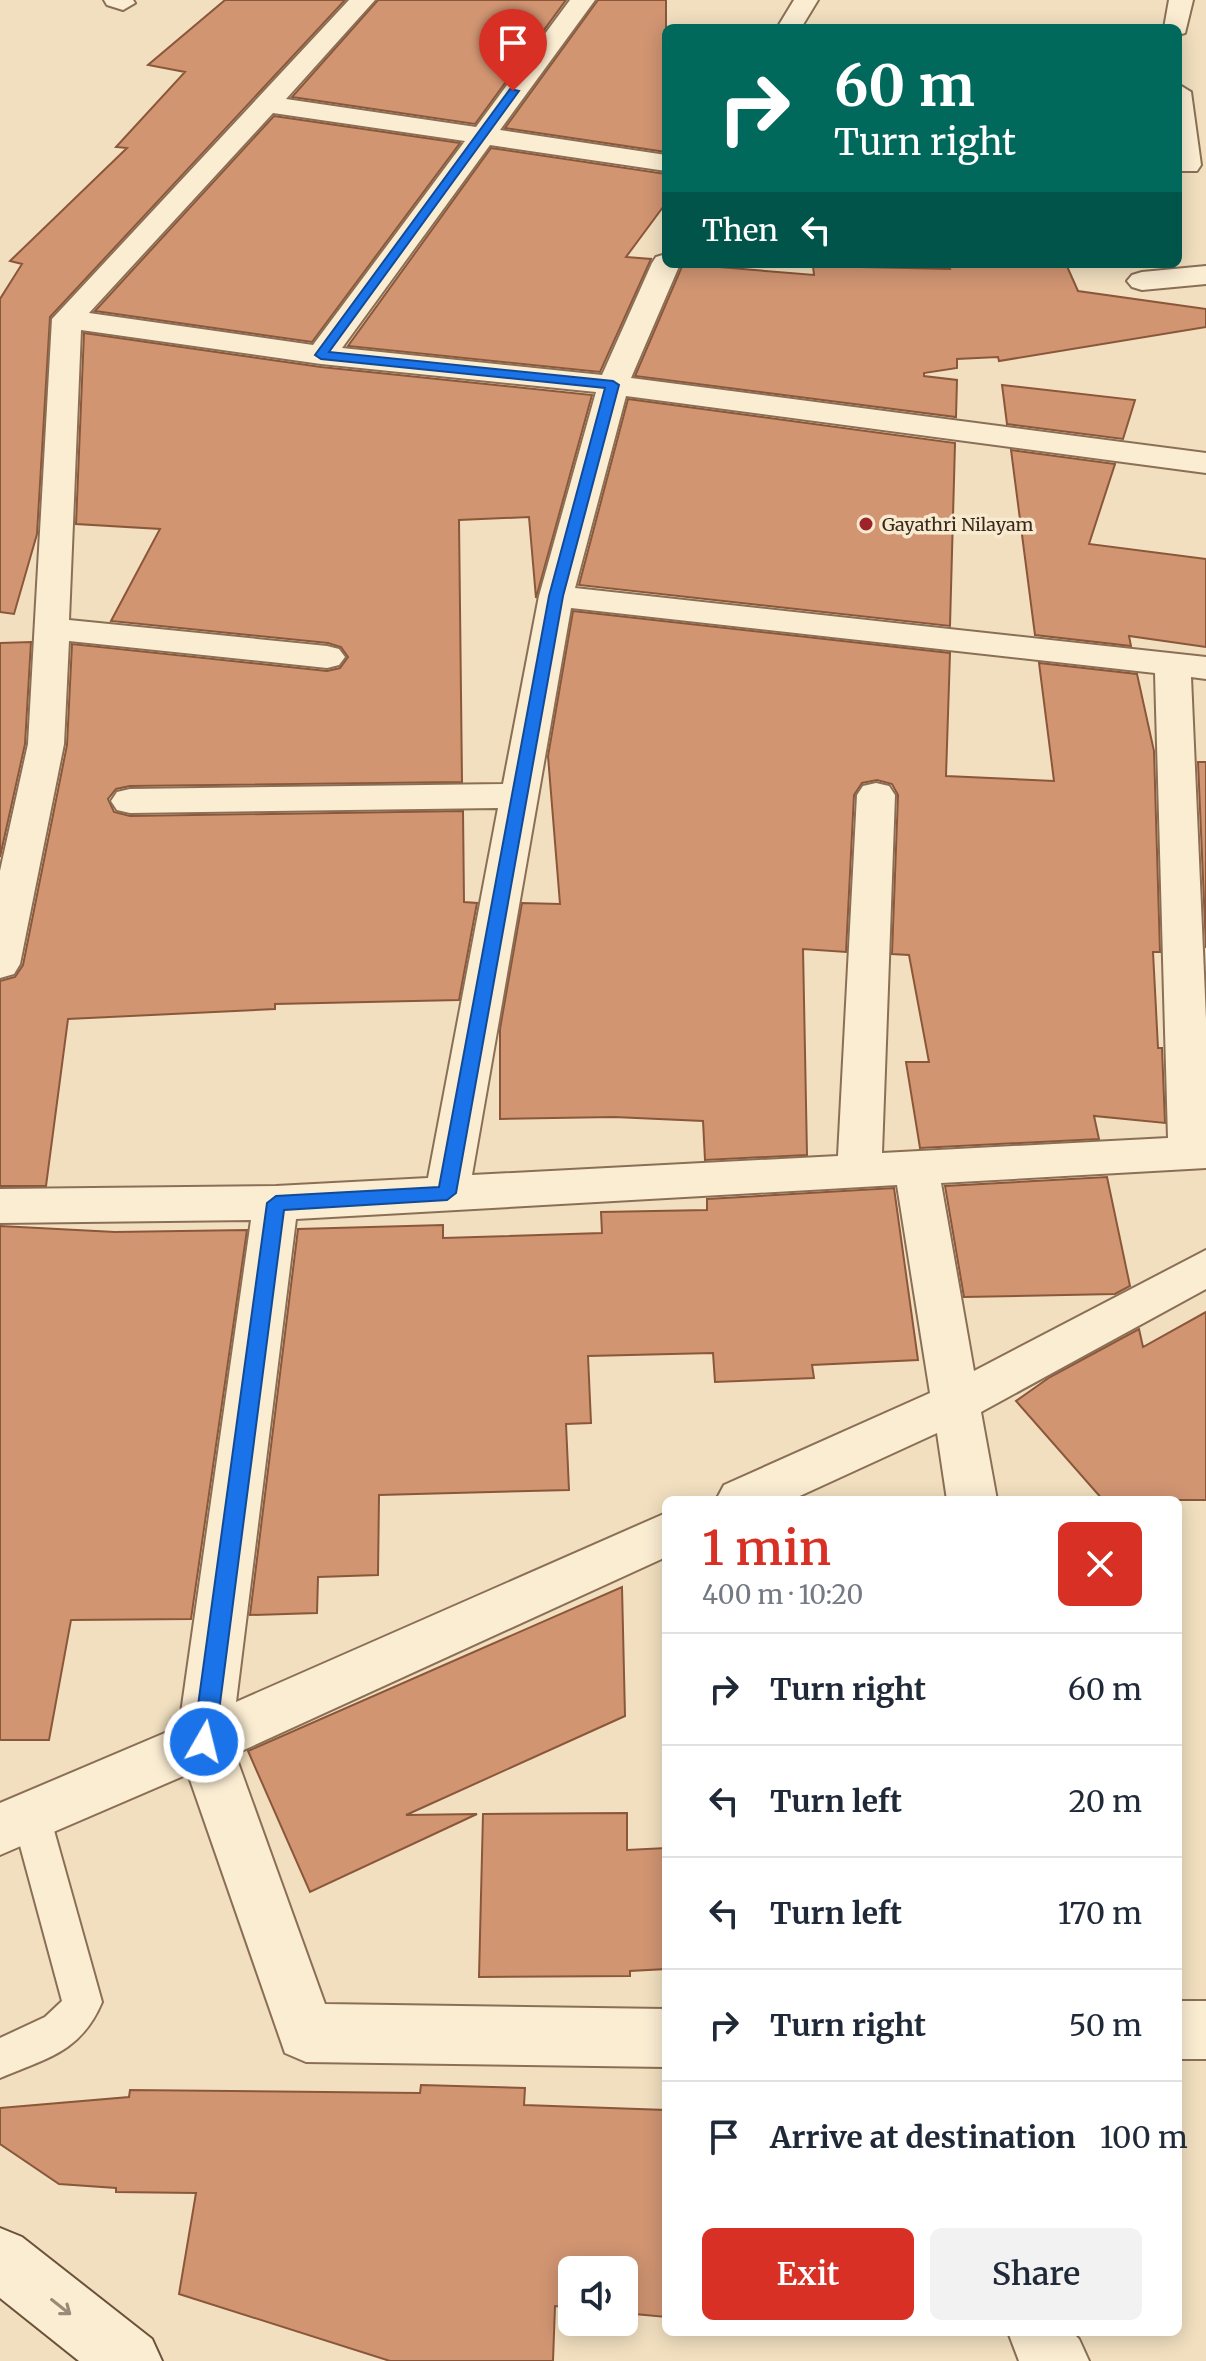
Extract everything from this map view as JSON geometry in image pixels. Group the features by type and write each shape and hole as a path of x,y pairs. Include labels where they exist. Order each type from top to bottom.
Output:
{"street":[{"path":"0,964 46,744 67,319 363,0"},
{"path":"321,355 583,0"},
{"path":"791,24 806,0"},
{"path":"1177,24 1181,0"},
{"path":"267,104 662,162"},
{"path":"1182,116 1190,165"},
{"path":"447,1193 504,796 613,385 664,268"},
{"path":"1142,281 1206,275"},
{"path":"67,319 321,355 613,385 1206,463"},
{"path":"0,1206 276,1203 1198,1153 1190,666 556,596"},
{"path":"54,629 327,657"},
{"path":"499,735 504,796"},
{"path":"859,1171 876,795"},
{"path":"130,801 504,796"},
{"path":"916,1168 958,1402 971,1496"},
{"path":"276,1203 204,1742 306,2033 662,2038"},
{"path":"750,1496 958,1402 1206,1268"},
{"path":"16,1822 204,1742 662,1536"},
{"path":"1182,2030 1206,2030"},
{"path":"0,2259 130,2361"},
{"path":"1041,2336 1049,2357 1057,2361"}],"lane":[{"path":"0,2058 64,2029 77,2017 82,2002 16,1822"}],"building":[{"path":"225,0 345,0 50,317 37,534 14,614 0,612 0,299 22,264 10,261 127,148 116,147 185,72 148,65"},
{"path":"378,0 566,0 475,124 292,97"},
{"path":"598,0 666,0 666,24 662,24 662,151 505,128"},
{"path":"274,116 460,143 312,342 95,311"},
{"path":"491,148 662,173 662,208 626,257 651,259 600,372 348,346"},
{"path":"681,268 731,268 814,275 813,268 1068,268 1078,291 1206,309 1206,327 999,361 998,357 957,359 957,368 924,373 924,376 957,380 956,417 635,376"},
{"path":"84,333 321,367 592,395 536,598 529,517 459,520 462,782 130,786 116,789 108,799 114,812 130,816 463,811 464,902 477,903 459,1000 275,1004 275,1009 68,1019 46,1186 0,1186 0,981 15,977 23,965 67,745 72,644 327,671 340,668 348,657 341,647 328,643 111,621 160,529 76,524"},
{"path":"1002,385 1135,400 1123,439 1007,424"},
{"path":"628,399 955,443 950,626 579,585"},
{"path":"1011,450 1115,464 1089,544 1206,559 1206,647 1129,636 1131,646 1035,635"},
{"path":"573,611 950,653 946,776 1054,781 1039,663 1137,674 1154,751 1160,952 1153,952 1165,1123 1094,1116 1099,1139 920,1148 906,1062 929,1062 909,955 892,954 898,795 892,784 877,780 862,783 854,795 846,952 803,949 807,1155 705,1160 703,1121 614,1117 500,1119 500,1029 522,903 560,904 548,756"},
{"path":"31,642 25,744 0,857 0,643"},
{"path":"1198,762 1206,762 1206,948"},
{"path":"1107,1177 1130,1286 1115,1294 964,1297 945,1186"},
{"path":"894,1188 918,1360 812,1365 814,1378 715,1382 713,1353 588,1356 591,1423 566,1424 569,1490 379,1495 378,1575 318,1577 317,1613 250,1615 298,1229 443,1225 443,1238 602,1233 601,1212 707,1210 707,1199"},
{"path":"0,1226 115,1232 247,1230 191,1619 71,1620 49,1740 0,1740"},
{"path":"1206,1312 1206,1500 1182,1500 1182,1496 1099,1496 1016,1401 1050,1377 1139,1329 1143,1347"},
{"path":"622,1587 625,1716 406,1815 477,1814 310,1892 248,1751"},
{"path":"627,1813 627,1850 662,1848 662,1969 630,1971 630,1976 479,1977 483,1814"},
{"path":"421,2085 525,2088 524,2105 662,2110 662,2317 638,2314 638,2256 558,2256 553,2361 390,2361 179,2294 196,2193 116,2192 116,2188 59,2184 0,2144 0,2108 129,2097 130,2090 420,2093"}],"place":[{"name":"Gayathri Nilayam","path":"866,524"}],"route":[{"path":"204,1742 276,1203 447,1193 556,596 613,385 321,355 513,91"}]}
